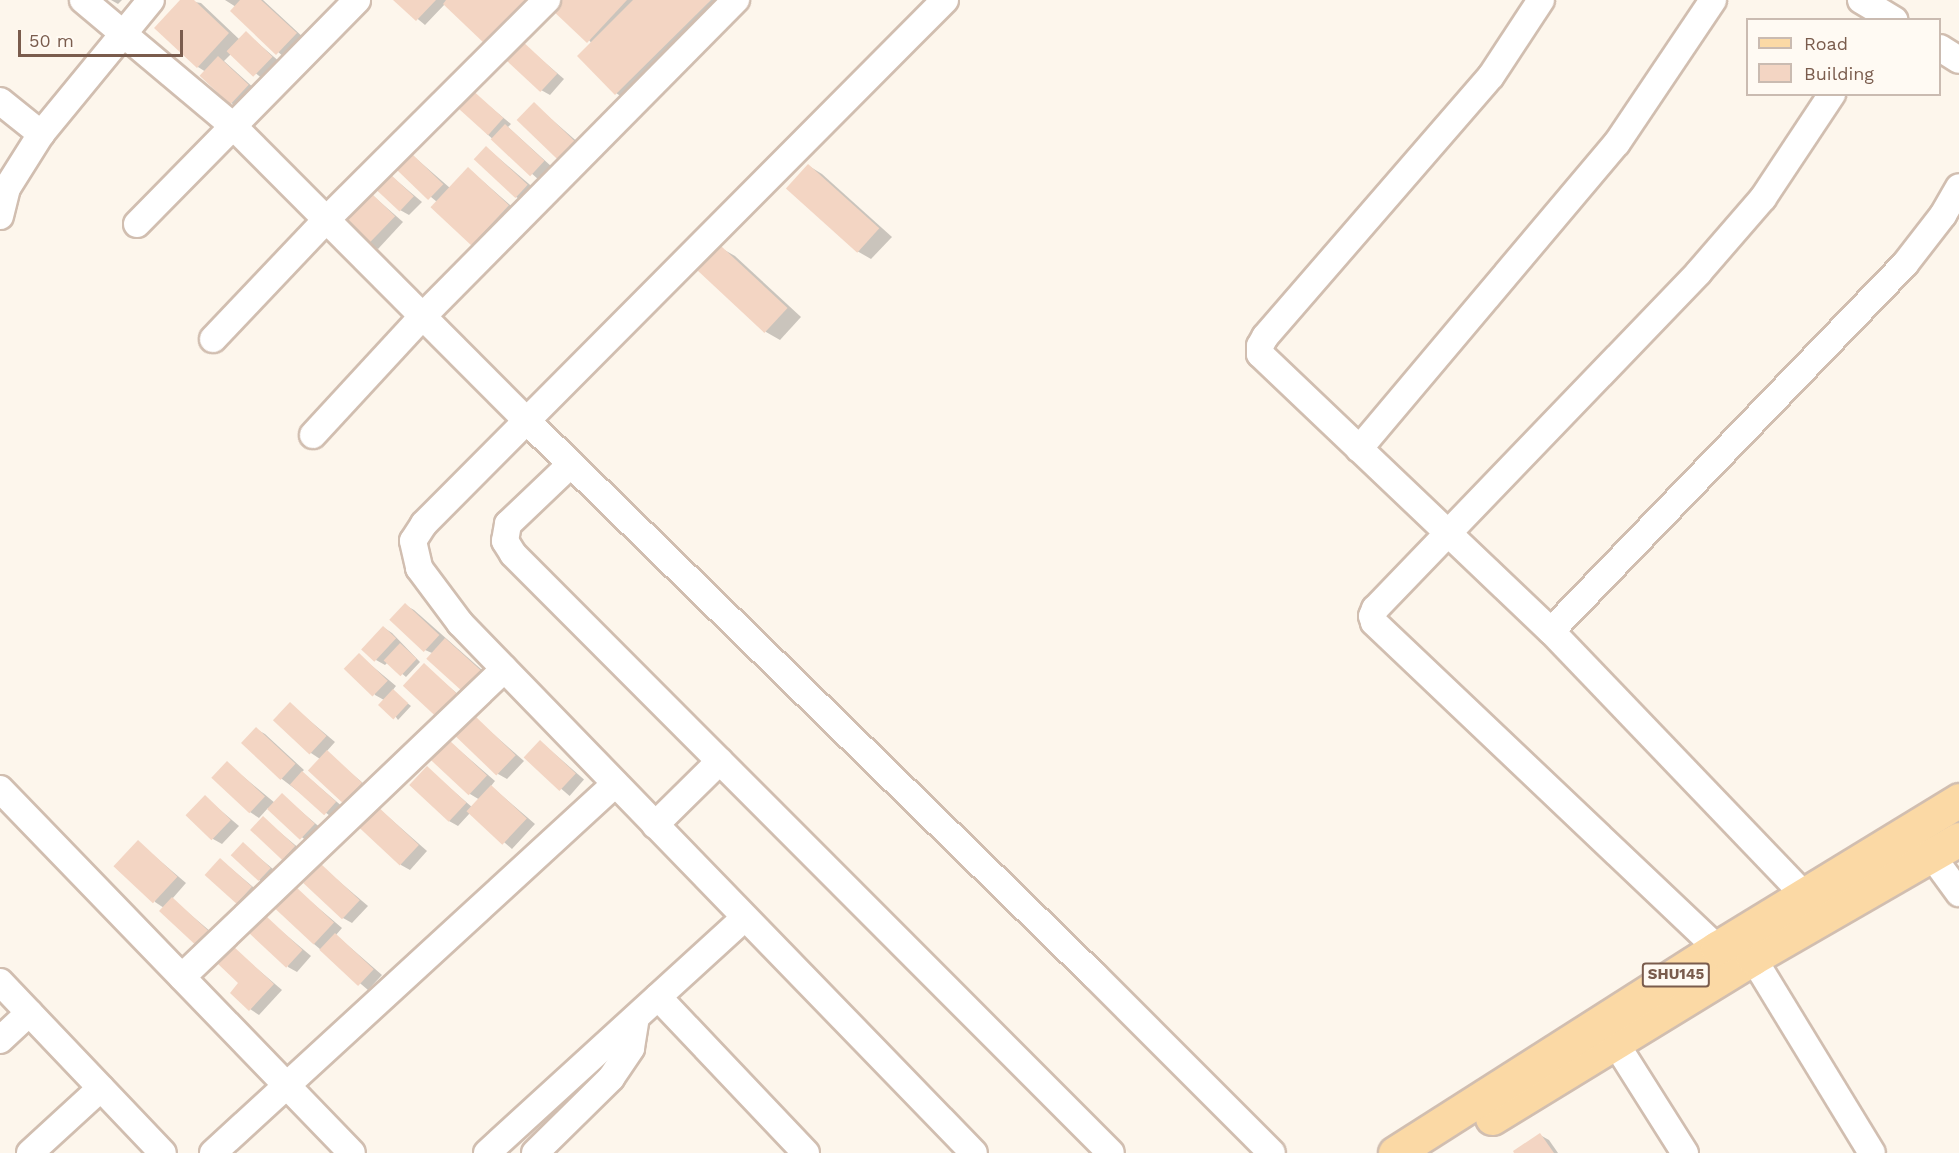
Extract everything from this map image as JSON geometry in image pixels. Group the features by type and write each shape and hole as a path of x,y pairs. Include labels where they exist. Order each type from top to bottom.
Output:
{"main road":[{"name":"SHU145","path":"1395,1153 1717,948 1959,800"},
{"path":"1433,1153 1616,1044 1753,958 1959,839"}],"street":[{"path":"83,0 125,33 232,126 527,421 1095,976 1272,1153"},
{"path":"0,216 7,188 41,134 151,0"},
{"path":"137,224 357,0"},
{"path":"213,339 326,220 547,0"},
{"path":"313,435 423,316 736,0"},
{"path":"945,0 424,524 413,541 419,568 460,623 974,1153"},
{"path":"1541,0 1491,76 1265,337 1260,346 1260,354 1551,631 1804,895"},
{"path":"1359,448 1617,143 1713,0"},
{"path":"1861,0 1888,13"},
{"path":"1941,49 1959,60"},
{"path":"1717,948 1374,622 1372,616 1375,609 1713,255 1763,198 1831,96"},
{"path":"0,101 41,134"},
{"path":"1551,631 1905,264 1959,188"},
{"path":"571,464 508,524 505,541 513,554 1112,1153"},
{"path":"182,977 504,669"},
{"path":"655,825 720,760"},
{"path":"213,1153 615,784"},
{"path":"0,789 352,1153"},
{"path":"1932,856 1959,893"},
{"path":"487,1153 744,918"},
{"path":"1753,958 1872,1153"},
{"path":"0,982 163,1153"},
{"path":"658,998 806,1153"},
{"path":"0,1040 29,1013"},
{"path":"535,1153 611,1078 631,1048 636,1018"},
{"path":"1616,1044 1685,1153"},
{"path":"30,1153 101,1088"}],"building":[{"path":"180,0 194,0 229,33 197,68 154,28"},
{"path":"240,0 261,0 297,33 276,55 230,11"},
{"path":"393,0 436,0 416,21"},
{"path":"446,0 529,0 486,45 443,4"},
{"path":"557,0 627,0 587,43 550,8"},
{"path":"633,0 711,0 615,95 577,56"},
{"path":"246,31 273,57 253,77 227,51"},
{"path":"520,39 557,74 540,92 503,57"},
{"path":"218,56 249,85 230,104 200,76"},
{"path":"470,88 503,118 488,135 455,105"},
{"path":"534,102 575,142 558,160 517,120"},
{"path":"505,124 544,161 530,176 491,139"},
{"path":"486,146 528,185 515,198 474,159"},
{"path":"411,153 443,184 428,200 396,169"},
{"path":"808,164 879,228 857,253 786,189"},
{"path":"468,167 509,205 471,245 430,207"},
{"path":"389,173 414,196 400,212 375,188"},
{"path":"370,192 395,216 367,245 342,221"},
{"path":"721,246 788,308 764,333 698,271"},
{"path":"405,603 439,635 424,652 389,620"},
{"path":"383,626 396,638 374,662 361,649"},
{"path":"445,638 483,672 464,693 426,659"},
{"path":"400,643 417,659 400,676 384,661"},
{"path":"359,653 388,681 372,697 344,669"},
{"path":"424,663 461,697 439,720 403,686"},
{"path":"393,689 408,703 393,719 378,705"},
{"path":"290,702 327,736 310,754 273,720"},
{"path":"474,715 516,755 496,775 455,735"},
{"path":"256,727 295,764 280,780 241,743"},
{"path":"449,740 487,775 469,795 431,760"},
{"path":"540,740 576,773 559,791 524,758"},
{"path":"327,750 362,783 343,803 308,770"},
{"path":"227,761 265,796 249,813 211,778"},
{"path":"427,766 466,803 449,822 409,785"},
{"path":"302,771 336,802 324,815 290,784"},
{"path":"491,785 527,818 502,845 466,811"},
{"path":"282,793 315,824 300,840 267,809"},
{"path":"205,795 231,820 211,840 186,815"},
{"path":"375,804 419,845 400,865 356,824"},
{"path":"263,816 295,846 282,860 250,830"},
{"path":"138,840 177,877 153,903 113,866"},
{"path":"243,842 271,868 259,881 231,855"},
{"path":"220,858 252,887 237,904 205,875"},
{"path":"321,864 360,900 342,919 303,883"},
{"path":"296,887 334,922 314,944 276,909"},
{"path":"172,897 209,931 196,945 159,911"},
{"path":"266,916 303,950 286,968 250,934"},
{"path":"335,933 374,969 358,986 319,950"},
{"path":"233,946 274,984 249,1011 230,993 238,983 217,963"},
{"path":"1540,1133 1554,1153 1514,1153 1513,1151"}]}
